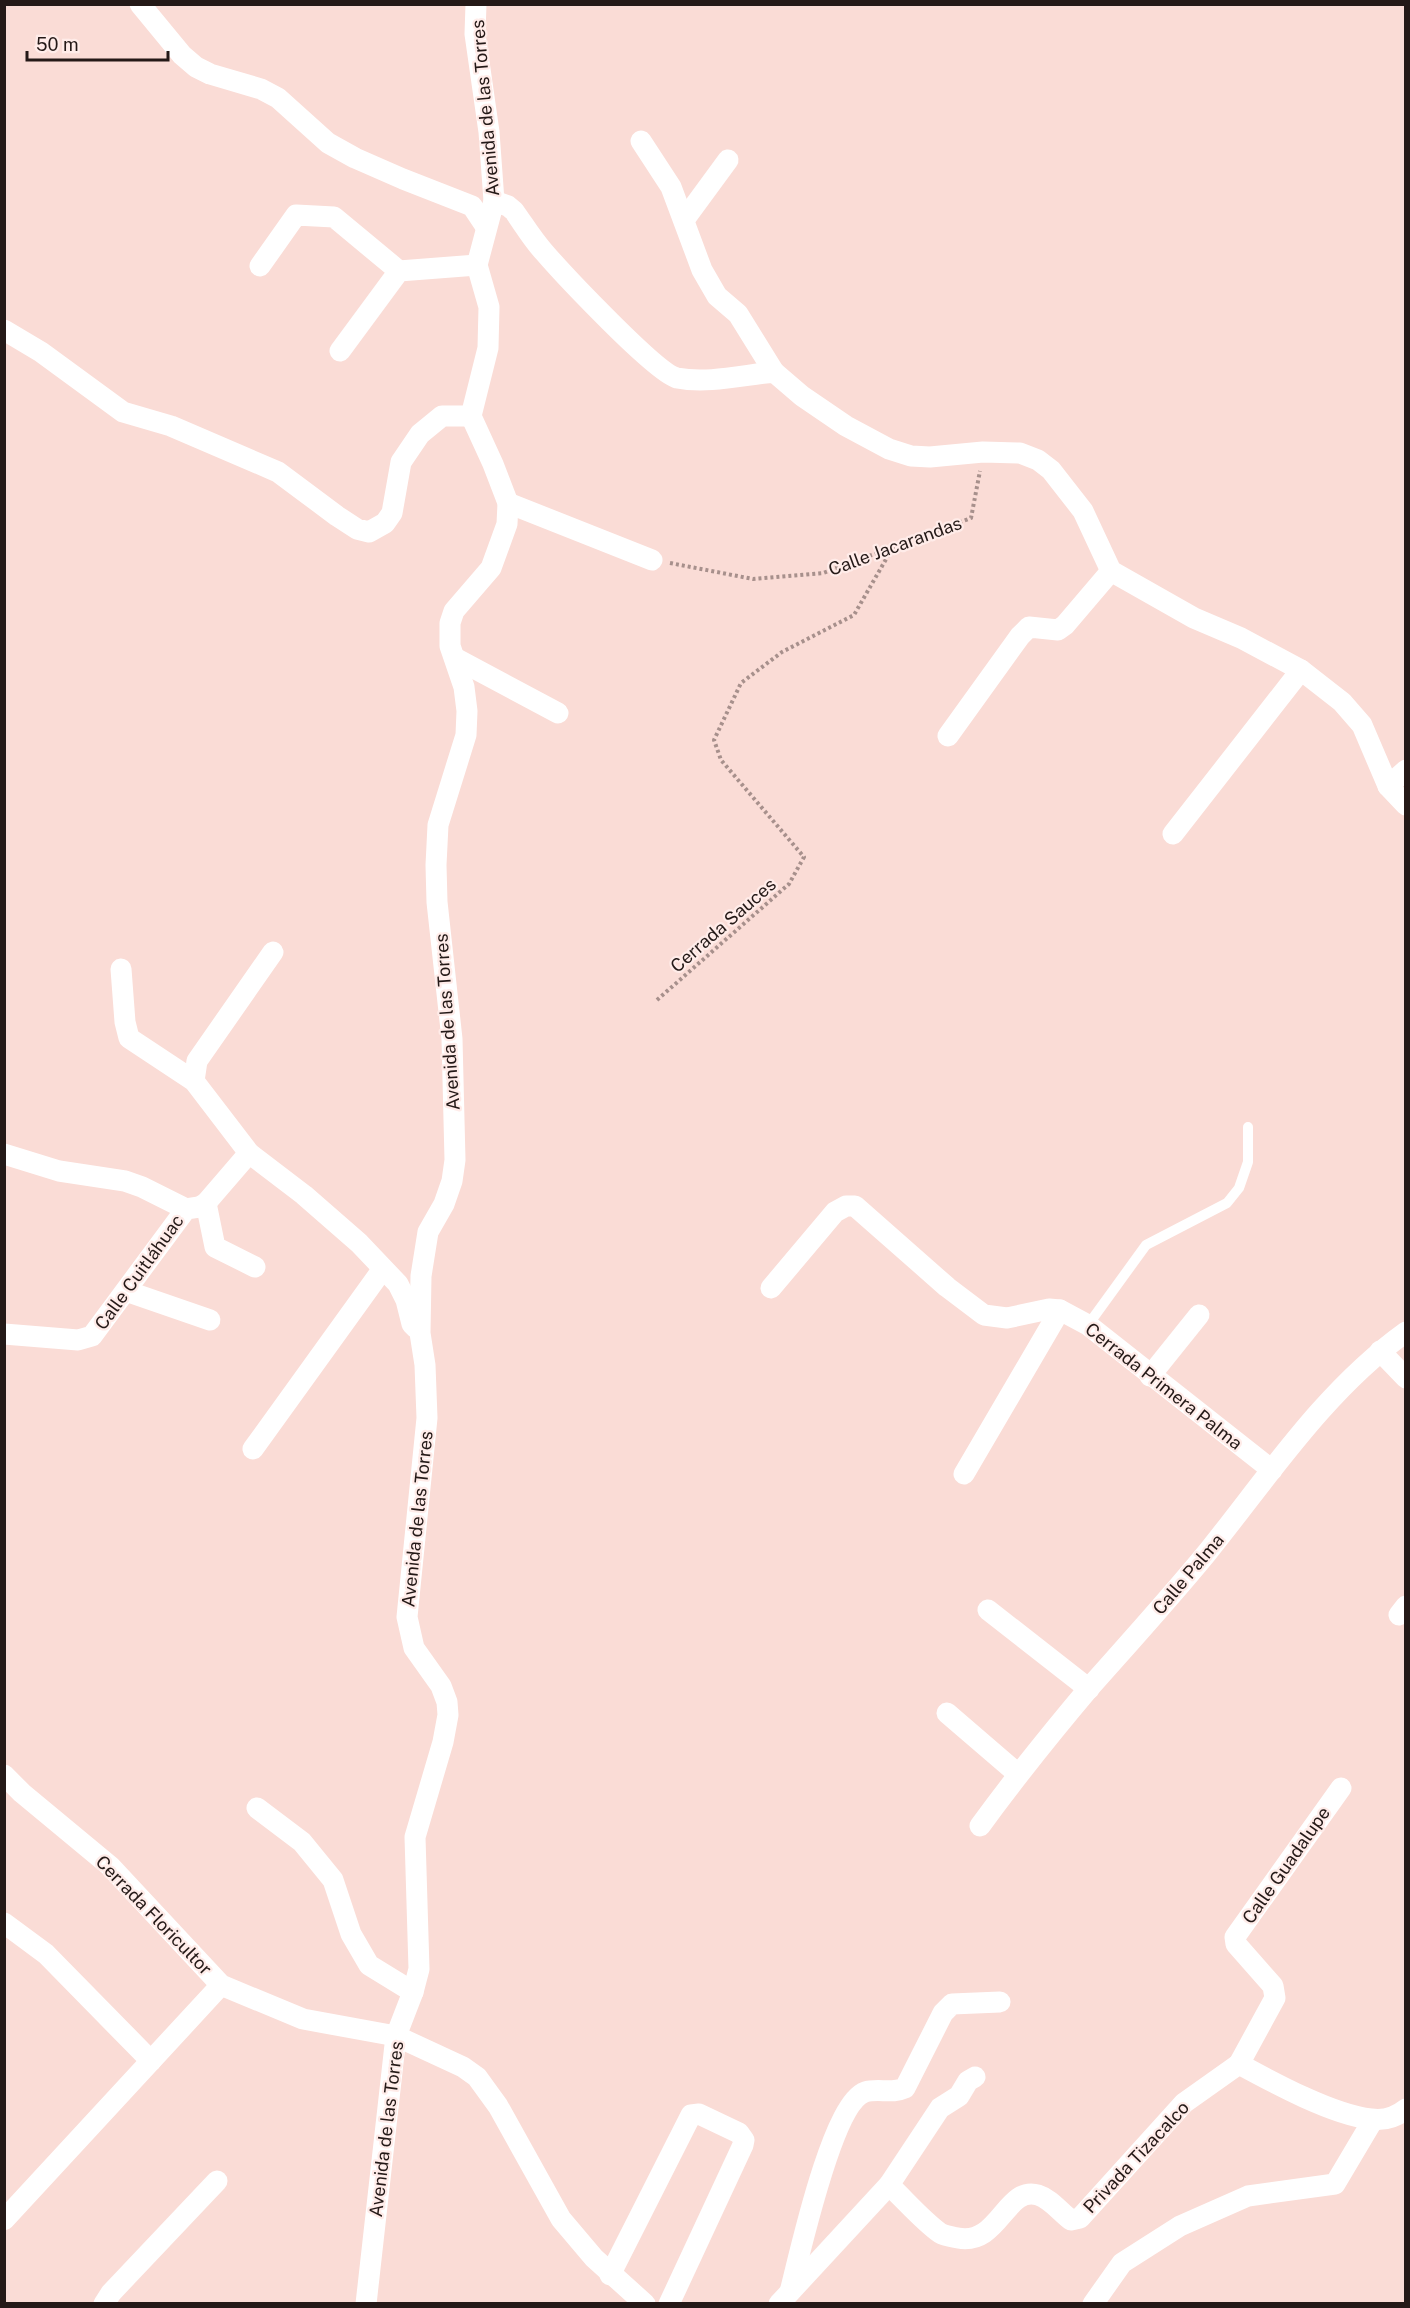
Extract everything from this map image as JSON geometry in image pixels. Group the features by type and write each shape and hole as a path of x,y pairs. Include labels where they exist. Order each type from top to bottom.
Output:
{"street":[{"path":"140,4 182,55 196,67 210,74 261,89 278,98 328,142 355,158 472,206 486,227"},
{"name":"Avenida de las Torres","path":"366,2304 396,2036 419,1969 415,1837 443,1742 448,1715 447,1702 441,1686 414,1648 407,1617 427,1436 425,1365 420,1333 421,1276 428,1232 447,1196 452,1181 454,1160 452,1039 438,912 436,865 438,825 466,735 467,711 464,687 450,646 450,623 454,611 490,568 507,524 508,503 494,464 471,416 489,348 489,307 477,265 494,201 489,132 475,34 476,4"},
{"path":"640,141 671,187 702,270 717,296 738,314 774,372 802,396 846,426 890,449 921,457 983,452 1020,453 1038,460 1052,470 1083,511 1111,571 1194,618 1241,638 1301,670 1342,702 1362,725 1388,786 1406,805"},
{"path":"684,220 728,160"},
{"path":"494,201 508,206 514,212 543,252 657,367 675,377 696,380 774,372"},
{"path":"260,266 296,215 334,217 399,271 477,265"},
{"path":"339,351 399,271"},
{"path":"4,330 41,352 123,412 171,426 278,472 337,516 357,529 369,532 385,523 392,513 401,462 420,434 442,416 471,416"},
{"path":"508,503 652,560"},
{"path":"948,736 1024,632 1029,627 1058,630 1065,625 1111,571"},
{"path":"455,658 558,713"},
{"path":"1173,834 1301,670"},
{"path":"1388,786 1406,771"},
{"path":"194,1081 197,1060 273,952"},
{"path":"121,969 125,1022 129,1038 194,1081 249,1153 304,1195 351,1236 398,1284 406,1300 412,1324 420,1333"},
{"path":"249,1153 206,1203 215,1246 255,1268"},
{"path":"4,1154 59,1171 124,1181 142,1187 186,1209"},
{"name":"Calle Cuitláhuac","path":"4,1334 78,1340 92,1336 186,1209 206,1203"},
{"path":"771,1288 835,1212 846,1206 855,1206 947,1287 984,1315 1007,1318 1049,1309 1060,1310 964,1474"},
{"path":"253,1449 382,1270"},
{"path":"126,1291 210,1320"},
{"name":"Cerrada Primera Palma","path":"1060,1310 1088,1325 1272,1470"},
{"path":"1150,1376 1199,1315"},
{"name":"Calle Palma","path":"980,1826 1018,1774 1205,1555 1328,1404 1380,1350 1406,1332"},
{"path":"1380,1350 1406,1378"},
{"path":"988,1610 1089,1689"},
{"path":"947,1713 1018,1774"},
{"name":"Cerrada Floricultor","path":"4,1774 22,1793 110,1866 221,1985"},
{"name":"Calle Guadalupe","path":"1239,2064 1275,1998 1273,1986 1236,1944 1235,1937 1341,1788"},
{"path":"257,1808 302,1842 333,1880 351,1934 369,1965 413,1992"},
{"path":"4,1923 46,1954 151,2061"},
{"path":"4,2220 221,1985 303,2019 396,2036 463,2067 477,2077 498,2106 561,2219 610,2275 645,2304"},
{"path":"785,2298 822,2169 847,2111 865,2092 896,2092 905,2088 943,2013 952,2004 1000,2002"},
{"path":"1239,2064 1272,2082 1346,2114 1373,2120 1388,2119 1406,2109"},
{"name":"Privada Tizacalco","path":"889,2185 942,2234 968,2240 984,2235 1024,2194 1036,2194 1046,2198 1071,2220 1080,2218 1184,2103 1239,2064"},
{"path":"785,2298 889,2185 940,2109 959,2096 968,2081 975,2077"},
{"path":"610,2275 691,2115 699,2114 739,2133 744,2140 743,2145 669,2304"},
{"path":"1093,2304 1122,2263 1180,2226 1248,2196 1335,2184 1373,2120"},
{"path":"104,2304 111,2293 216,2181"}],"lane":[{"path":"1088,1325 1146,1245 1227,1203 1239,1188 1248,1162 1248,1127"}],"path":[{"name":"Calle Jacarandas","path":"652,560 753,579 823,573 971,518 983,452"},
{"name":"Cerrada Sauces","path":"657,1000 789,884 804,857 721,760 714,740 741,683 782,652 854,615 893,547"}]}
